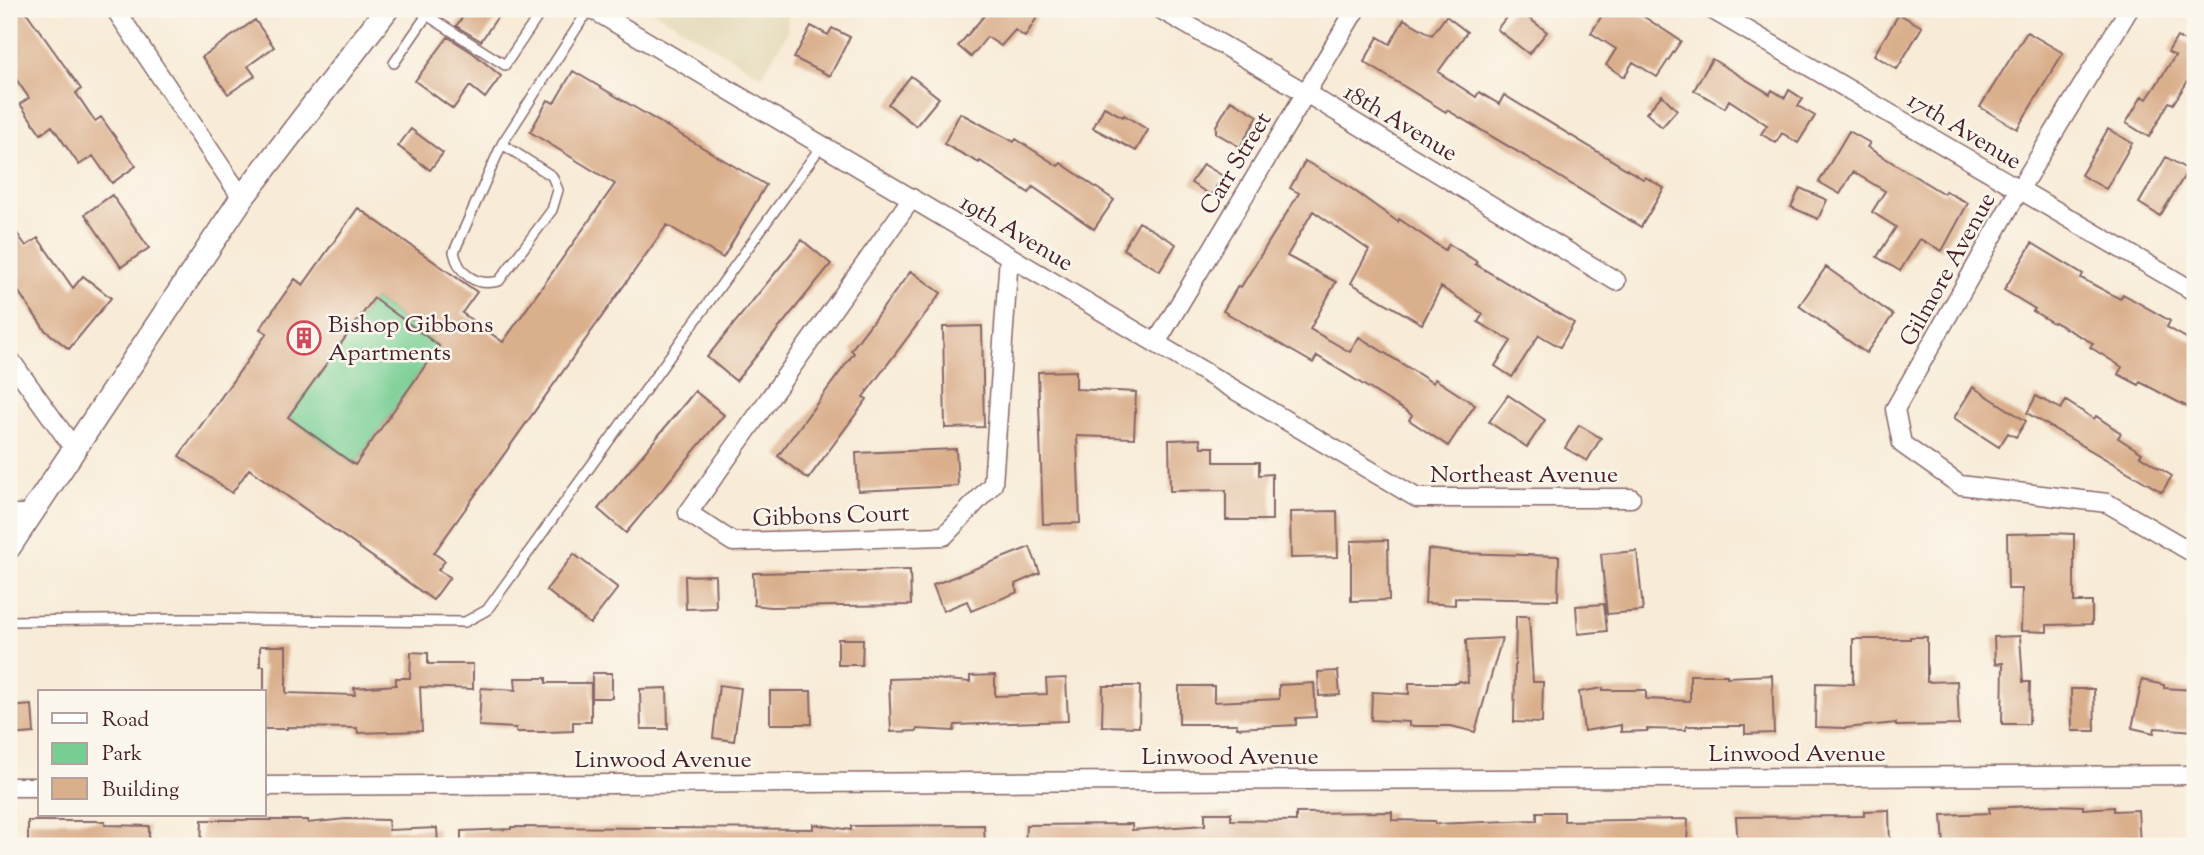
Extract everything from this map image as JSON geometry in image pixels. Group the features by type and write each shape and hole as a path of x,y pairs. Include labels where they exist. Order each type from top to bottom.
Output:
{"street":[{"path":"115,9 242,198"},
{"path":"9,547 242,198 387,9"},
{"name":"19th Avenue","path":"590,9 1417,498"},
{"name":"18th Avenue","path":"1160,9 1306,93 1616,281"},
{"name":"Carr Street","path":"1156,343 1356,9"},
{"name":"17th Avenue","path":"1711,9 2195,292"},
{"name":"Gilmore Avenue","path":"2129,9 2019,190 1895,409 1902,444 1960,485 2107,503 2195,554"},
{"name":"Gibbons Court","path":"912,198 688,513 733,542 944,536 993,484 1009,256"},
{"path":"9,358 75,450"},
{"name":"Northeast Avenue","path":"1417,498 1631,498"},
{"path":"9,514 33,514"},
{"name":"Linwood Avenue","path":"266,786 2195,775"},
{"path":"9,787 38,787"}],"lane":[{"path":"417,9 505,65 543,9"},
{"path":"502,144 552,176 558,190 552,210 499,281 487,284 470,279 457,264 454,252 502,144 590,9"},
{"path":"394,63 426,15"},
{"path":"9,621 185,619 465,622 487,610 822,145"}],"shaded area":[{"path":"650,9 788,9 787,34 762,76"}],"green space":[{"path":"374,298 439,346 355,465 288,417"}],"building":[{"path":"9,9 24,9 81,89 76,93 95,121 101,117 136,166 112,183 93,156 79,165 52,126 41,134 20,104 29,98 9,69"},
{"path":"469,9 503,9 481,41 456,26"},
{"path":"990,9 1042,9 1025,37 1015,30 1001,46 987,37 971,57 958,46"},
{"path":"1513,9 1517,9 1547,32 1529,54 1497,29"},
{"path":"1606,9 1632,9 1681,41 1657,77 1633,62 1624,77 1606,65 1616,49 1591,33"},
{"path":"1899,14 1922,27 1897,69 1874,55"},
{"path":"1446,16 1467,32 1438,72 1476,97 1479,92 1499,104 1504,95 1643,179 1645,177 1664,188 1641,227 1364,62 1378,37 1390,44 1404,19 1432,35"},
{"path":"255,20 274,47 248,66 255,76 228,94 202,57"},
{"path":"811,26 828,35 832,28 850,37 830,76 794,58"},
{"path":"2027,32 2063,53 2017,129 1980,107"},
{"path":"448,37 501,76 485,98 470,86 453,109 415,81"},
{"path":"2177,37 2195,47 2195,70 2173,104 2169,102 2149,137 2126,123 2142,96 2147,99 2175,56 2168,52"},
{"path":"1712,59 1770,94 1772,90 1785,98 1789,90 1803,99 1798,106 1815,116 1798,143 1782,133 1776,143 1761,134 1767,125 1729,100 1725,108 1694,90"},
{"name":"Bishop Gibbons Apartments","path":"573,71 766,185 723,258 667,225 434,553 445,561 438,570 450,577 433,600 249,469 232,493 179,456 267,333 260,329 295,279 303,285 358,208 477,292 462,313 503,342 615,184 530,132 548,100 554,103","holes":["374,298 439,346 355,465 288,417"]},
{"path":"911,76 939,98 916,126 888,104"},
{"path":"1662,95 1677,110 1662,127 1646,113"},
{"path":"1231,100 1258,116 1240,147 1216,133 1216,126"},
{"path":"1104,107 1123,117 1124,115 1148,130 1136,151 1093,128"},
{"path":"960,113 1014,142 1016,139 1058,166 1061,163 1114,200 1094,229 1033,187 1029,193 980,161 979,163 944,144"},
{"path":"411,129 443,153 430,170 398,146"},
{"path":"2108,129 2132,143 2106,189 2081,175"},
{"path":"1849,131 1870,143 1867,147 1944,194 1945,191 1968,203 1942,251 1920,239 1900,271 1877,257 1896,227 1872,212 1885,191 1853,172 1840,194 1819,182"},
{"path":"2166,157 2188,170 2160,216 2139,203"},
{"path":"1305,161 1341,181 1398,222 1399,219 1445,250 1449,244 1477,262 1475,264 1574,323 1560,347 1539,335 1512,377 1495,366 1511,341 1478,322 1483,314 1441,287 1422,324 1351,283 1369,250 1313,211 1287,256 1336,282 1310,329 1350,352 1359,337 1433,383 1435,379 1475,405 1448,446 1409,420 1412,415 1317,356 1313,363 1223,311 1238,286 1241,287 1299,193 1290,188"},
{"path":"1203,164 1223,176 1211,195 1191,183"},
{"path":"1800,188 1827,200 1818,219 1791,207"},
{"path":"112,195 149,248 121,267 85,214"},
{"path":"9,222 26,246 38,238 73,288 83,276 111,298 69,349 45,330 9,278"},
{"path":"1139,222 1176,244 1160,271 1123,249"},
{"path":"802,240 831,264 736,381 707,357"},
{"path":"2032,243 2083,274 2081,278 2120,299 2123,294 2170,321 2167,327 2195,343 2195,411 2140,382 2139,385 2118,374 2122,367 2090,347 2093,343 2053,323 2004,290"},
{"path":"1826,267 1893,315 1866,353 1799,306"},
{"path":"911,271 941,293 863,397 867,399 808,479 778,456 854,353 851,350"},
{"path":"982,326 984,427 945,428 943,327"},
{"path":"1076,371 1076,389 1136,392 1134,438 1077,436 1080,523 1043,524 1038,372"},
{"path":"1973,387 2026,421 2016,437 2008,433 1999,447 1954,418"},
{"path":"695,391 724,415 626,533 598,509"},
{"path":"1508,395 1545,420 1527,447 1489,422"},
{"path":"2036,396 2061,409 2066,401 2094,419 2096,416 2121,433 2118,438 2172,476 2162,492 2027,413"},
{"path":"1579,425 1601,438 1587,461 1565,448"},
{"path":"1200,439 1201,447 1214,447 1214,462 1259,462 1259,475 1272,474 1272,520 1226,520 1226,490 1170,491 1169,440"},
{"path":"956,449 958,486 858,491 856,453"},
{"path":"1337,511 1338,557 1291,558 1290,512"},
{"path":"2007,534 2074,534 2074,602 2092,602 2092,624 2047,625 2047,632 2021,631 2022,589 2008,589"},
{"path":"1388,540 1389,600 1351,601 1351,541"},
{"path":"1030,547 1040,573 1015,584 1018,592 971,611 967,601 943,611 933,585"},
{"path":"1428,549 1458,553 1559,556 1558,600 1455,598 1455,605 1425,603"},
{"path":"1637,551 1643,611 1607,614 1601,554"},
{"path":"574,554 618,588 590,624 546,590"},
{"path":"910,570 911,605 754,605 753,573"},
{"path":"715,575 716,608 686,609 685,576"},
{"path":"1604,604 1607,631 1578,634 1576,606"},
{"path":"1516,616 1529,616 1533,682 1543,682 1542,723 1514,722"},
{"path":"2020,636 2023,682 2030,682 2029,724 2002,724 2003,663 1995,664 1994,637"},
{"path":"1927,637 1927,682 1957,681 1959,725 1896,726 1896,723 1845,728 1815,727 1816,683 1853,684 1853,639"},
{"path":"1502,638 1475,732 1451,726 1409,726 1409,722 1371,720 1372,692 1409,694 1409,683 1468,683 1466,640"},
{"path":"838,639 863,639 862,665 838,665"},
{"path":"260,646 286,646 286,693 355,695 354,688 396,685 396,678 410,678 411,652 428,653 428,664 473,664 473,689 420,687 422,731 358,733 357,728 266,729 264,666 260,666"},
{"path":"1338,671 1340,695 1319,696 1318,672"},
{"path":"592,673 612,673 612,698 592,698"},
{"path":"995,675 995,696 1047,694 1046,679 1066,678 1068,721 955,725 954,731 917,729 891,732 889,679 922,678 970,682 970,676"},
{"path":"1690,675 1772,675 1774,733 1745,734 1745,726 1686,726 1686,730 1647,729 1621,732 1621,725 1584,731 1579,692 1603,688 1646,690 1646,699 1690,701"},
{"path":"515,678 546,678 546,683 591,683 591,722 573,722 573,731 547,732 516,732 516,728 479,726 481,688 516,690"},
{"path":"2142,680 2164,685 2164,688 2195,690 2195,731 2155,728 2154,733 2132,728"},
{"path":"1314,683 1316,717 1296,718 1296,725 1237,728 1237,724 1179,724 1179,686 1214,686 1214,702 1279,699 1279,685"},
{"path":"719,685 741,688 734,741 713,738"},
{"path":"1103,686 1140,686 1139,727 1102,726"},
{"path":"667,688 668,729 641,729 640,689"},
{"path":"2071,689 2094,689 2095,731 2072,731"},
{"path":"770,691 811,691 812,724 770,724"},
{"path":"32,705 34,733 9,735 9,707"},
{"path":"2083,806 2083,809 2114,807 2114,811 2138,810 2140,846 1944,846 1942,815 1990,813 1989,808"},
{"path":"1889,810 1890,846 1738,846 1736,817 1864,816 1864,811"},
{"path":"1392,812 1392,820 1435,821 1435,824 1537,820 1537,812 1564,812 1564,821 1688,819 1687,846 1025,846 1026,825 1132,824 1132,830 1205,825 1205,813 1231,813 1231,820 1296,821 1296,813"},
{"path":"346,819 388,820 389,830 437,828 438,846 201,846 202,820 308,820 308,823"},
{"path":"28,821 105,821 105,825 149,826 149,846 28,846"},
{"path":"813,824 851,830 851,826 984,825 985,846 461,846 461,831 511,827 813,829"}],"place":[{"name":"Bishop Gibbons Apartments","path":"304,338"}]}
